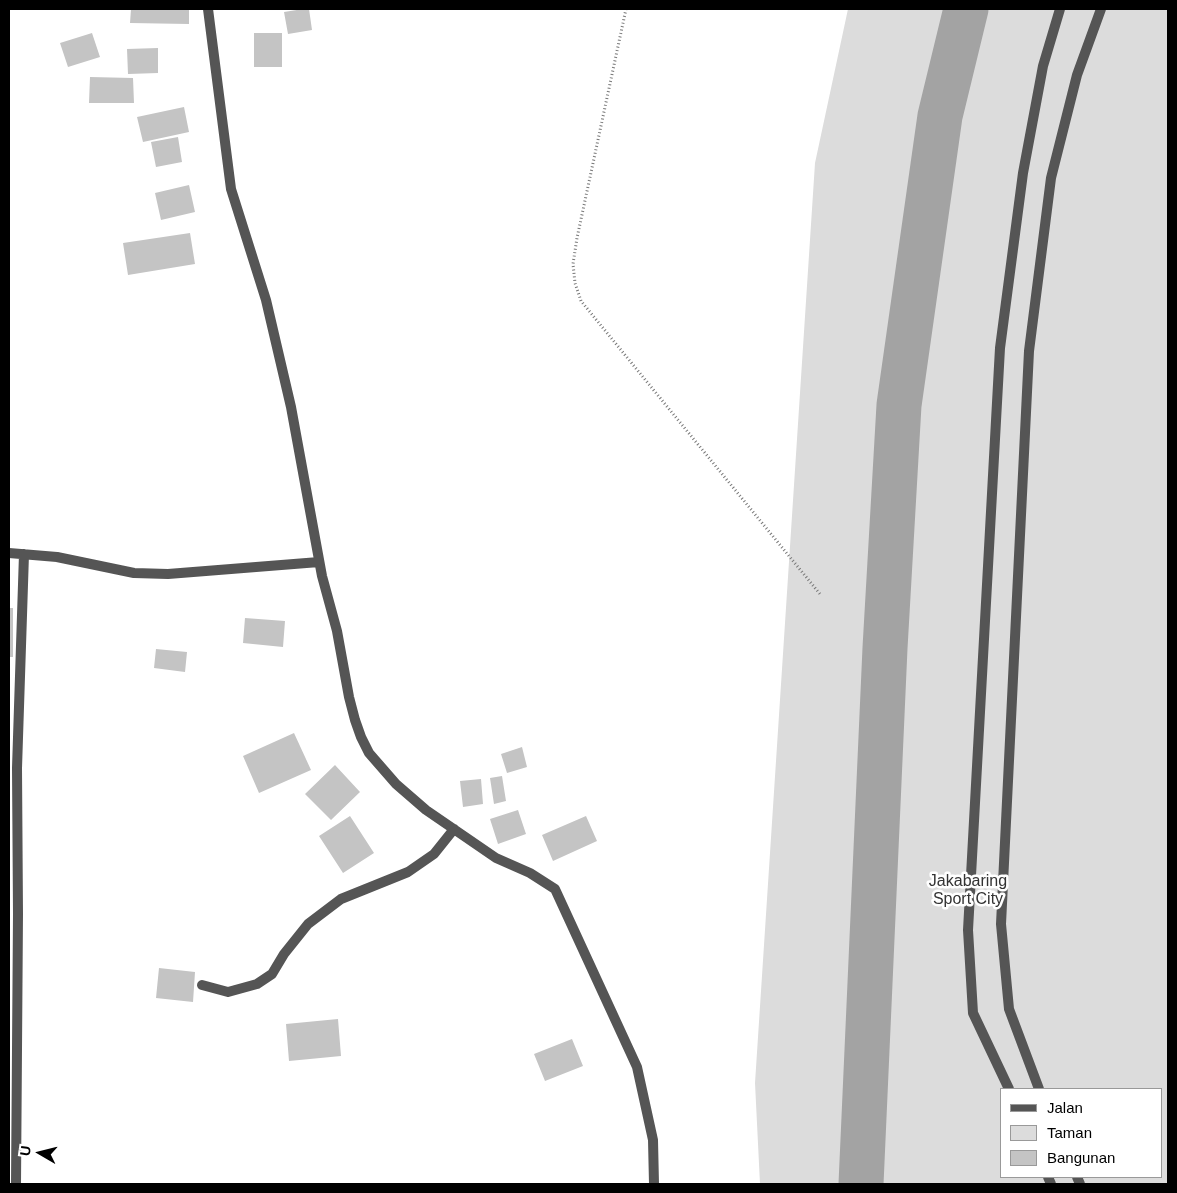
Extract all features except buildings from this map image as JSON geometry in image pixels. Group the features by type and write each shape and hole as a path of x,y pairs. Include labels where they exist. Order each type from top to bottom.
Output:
{"street":[{"path":"208,9 231,190 268,309 291,407 319,562 338,631 355,720 369,753 396,784 426,810 496,858 530,873 555,888 637,1067 652,1140 654,1184"},
{"path":"1009,1088 973,1013 968,930 1000,348 1023,173 1043,66 1060,9"},
{"path":"1040,1088 1009,1009 1001,924 1029,351 1051,178 1077,75 1101,9"},
{"path":"9,553 57,557 115,570 148,574 319,562"},
{"path":"16,1184 17,768 24,554"},
{"path":"202,985 228,992 257,984 272,974 284,954 308,924 341,899 408,872 434,854 454,829"}],"path":[{"path":"626,9 577,238 573,264 575,284 581,301 820,594"}],"green space":[{"name":"Jakabaring Sport City","path":"848,9 1168,9 1168,1184 760,1184 755,1083 815,163"}],"waterway":[{"path":"861,1184 885,648 899,405 940,116 966,9"}]}
